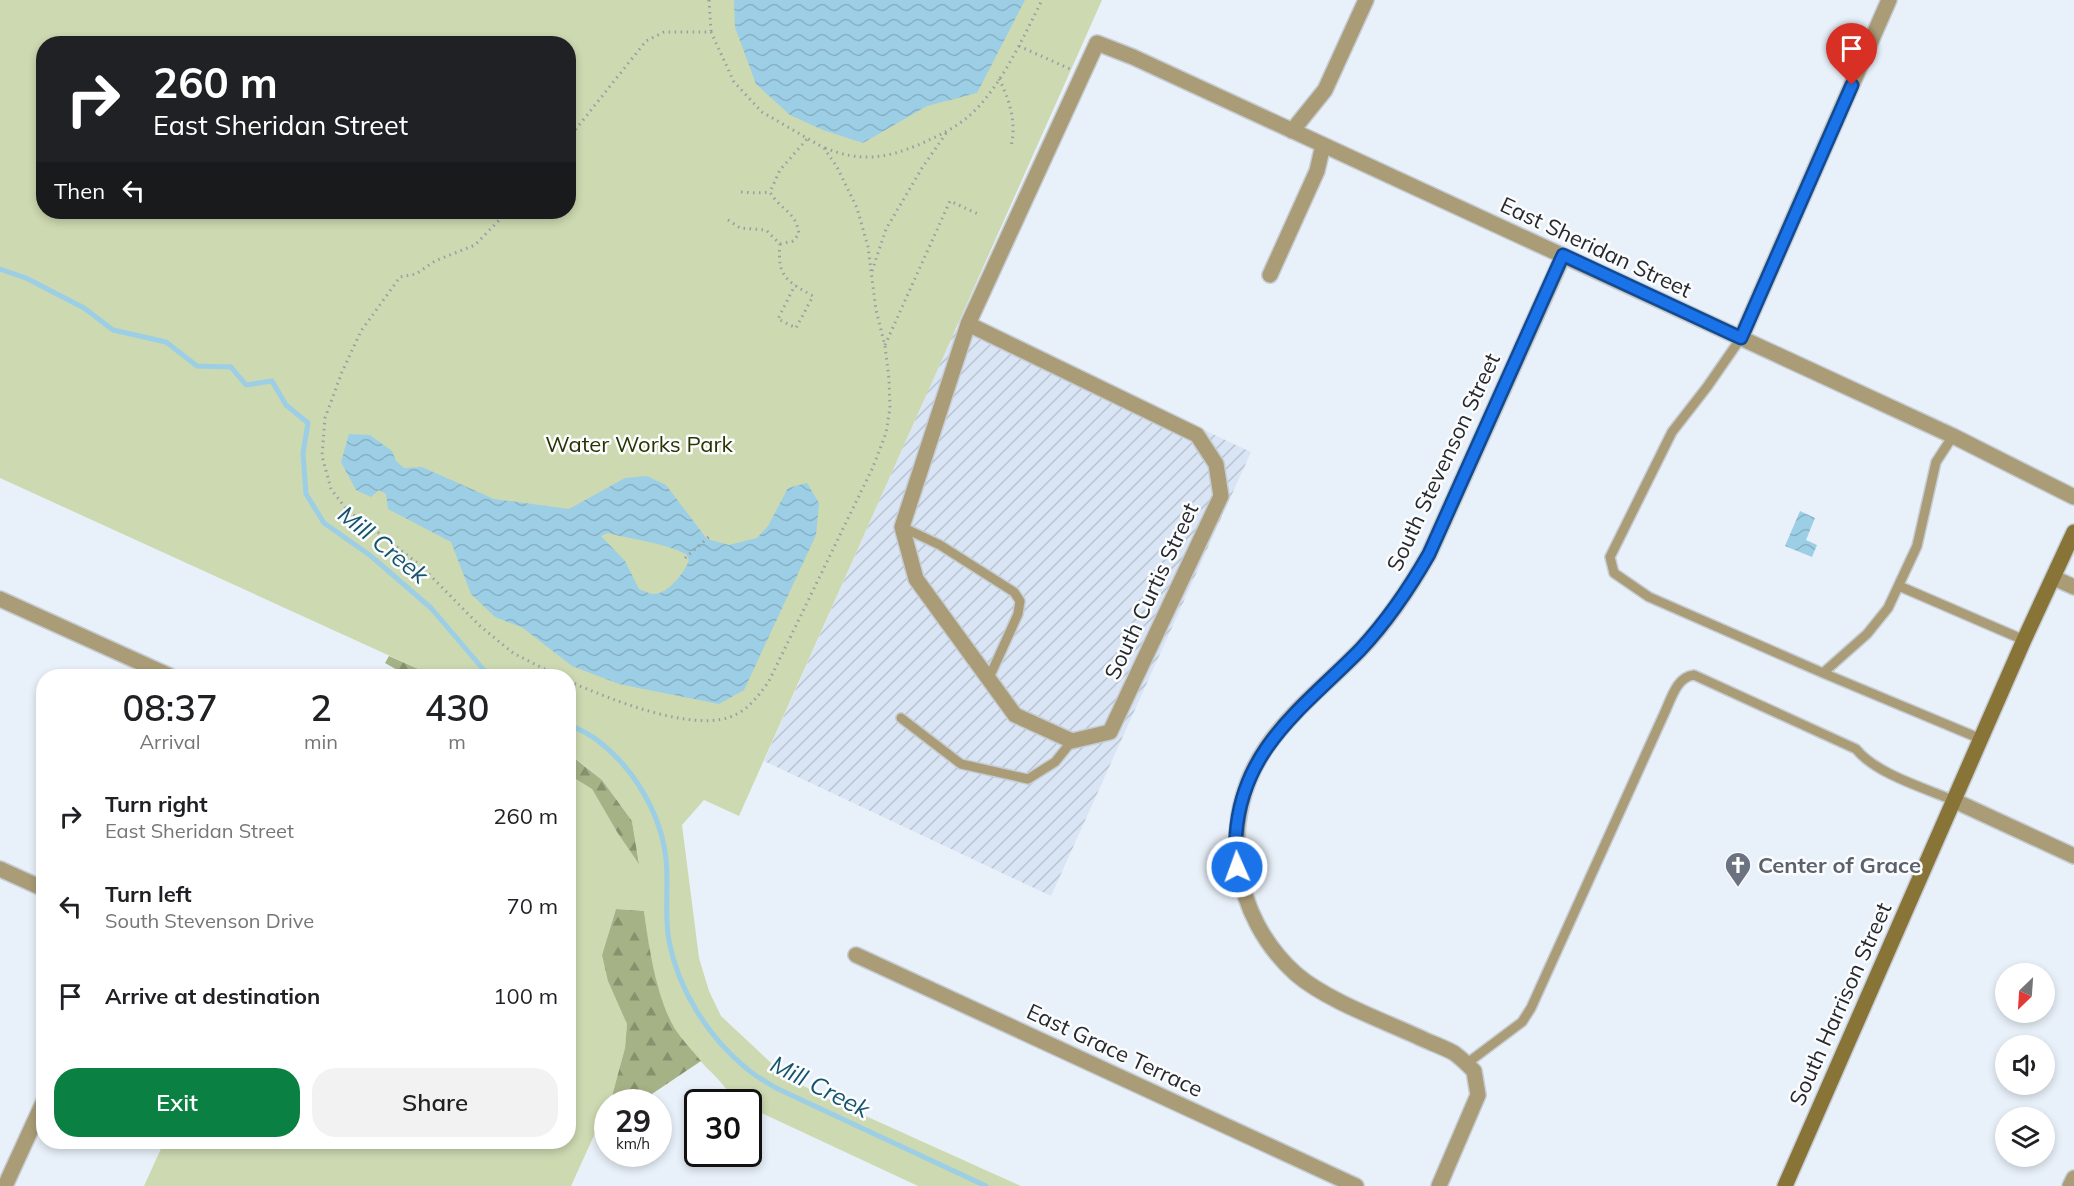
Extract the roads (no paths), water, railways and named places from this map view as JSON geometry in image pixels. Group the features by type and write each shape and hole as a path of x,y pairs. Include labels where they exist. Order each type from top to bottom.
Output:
{"street":[{"path":"1292,131 1326,90 1366,0"},
{"path":"1741,338 1889,0"},
{"name":"East Sheridan Street","path":"969,324 1097,43 1133,57 1953,436 2074,497"},
{"path":"1270,275 1317,171 1323,145"},
{"name":"South Stevenson Street","path":"1466,1064 1454,1054 1323,993 1297,975 1275,952 1252,916 1237,867 1236,835 1247,785 1265,749 1279,730 1361,648 1403,598 1429,554 1563,255"},
{"path":"969,324 902,527 916,579 1016,715 1072,741"},
{"name":"South Curtis Street","path":"969,324 1197,435 1216,464 1221,496 1110,732 1072,741"},
{"name":"South Harrison Street","path":"1785,1186 2024,640 2074,532"},
{"path":"2054,578 2074,587"},
{"path":"0,599 155,669"},
{"path":"1955,801 2074,856"},
{"path":"0,869 36,885"},
{"name":"East Grace Terrace","path":"856,954 1356,1186"},
{"path":"1439,1186 1478,1095 1474,1071 1466,1064"},
{"path":"5,1186 36,1118"},
{"path":"2070,1186 2074,1178"}],"lane":[{"path":"1741,338 1672,432 1610,557 1614,573 1649,597 1823,674 1981,739"},
{"path":"1823,674 1867,634 1888,608 1917,546 1936,462 1953,436"},
{"path":"902,527 940,545 1014,592 1020,601 1018,614 989,678"},
{"path":"1899,586 2024,640"},
{"path":"1466,1064 1522,1022 1531,1008 1664,714 1680,681 1686,675 1694,675 1856,749 1863,757 1891,773 1955,801"},
{"path":"901,718 961,764 1028,779 1055,762 1072,741"}],"water":[{"path":"734,0 1025,0 977,93 927,106 863,143 823,130 790,115 756,84 735,27"},
{"path":"349,434 370,435 392,451 396,461 404,468 422,467 494,499 569,509 625,478 647,476 666,485 707,539 729,545 757,538 768,526 788,488 807,483 819,503 816,535 744,690 719,704 619,684 572,666 523,628 495,617 471,594 451,542 388,509 386,494 379,490 371,497 356,490 341,462","holes":["608,533 667,547 686,554 689,560 680,576 670,586 659,593 649,593 639,589 625,561 601,536"]},
{"path":"1800,511 1815,518 1806,540 1817,545 1812,557 1785,546"}],"waterway":[{"name":"Mill Creek","path":"0,269 26,278 84,308 113,330 166,342 197,366 231,367 246,385 272,381 286,405 308,423 303,453 306,494 324,523 371,556 431,608 483,669"},
{"name":"Mill Creek","path":"576,728 590,735 610,751 633,777 651,808 658,825 666,859 668,931 673,959 687,994 719,1042 749,1071 776,1088 986,1186"}],"place":[{"name":"Center of Grace","path":"1738,888"}],"park label":[{"name":"Water Works Park","path":"639,444"}]}
